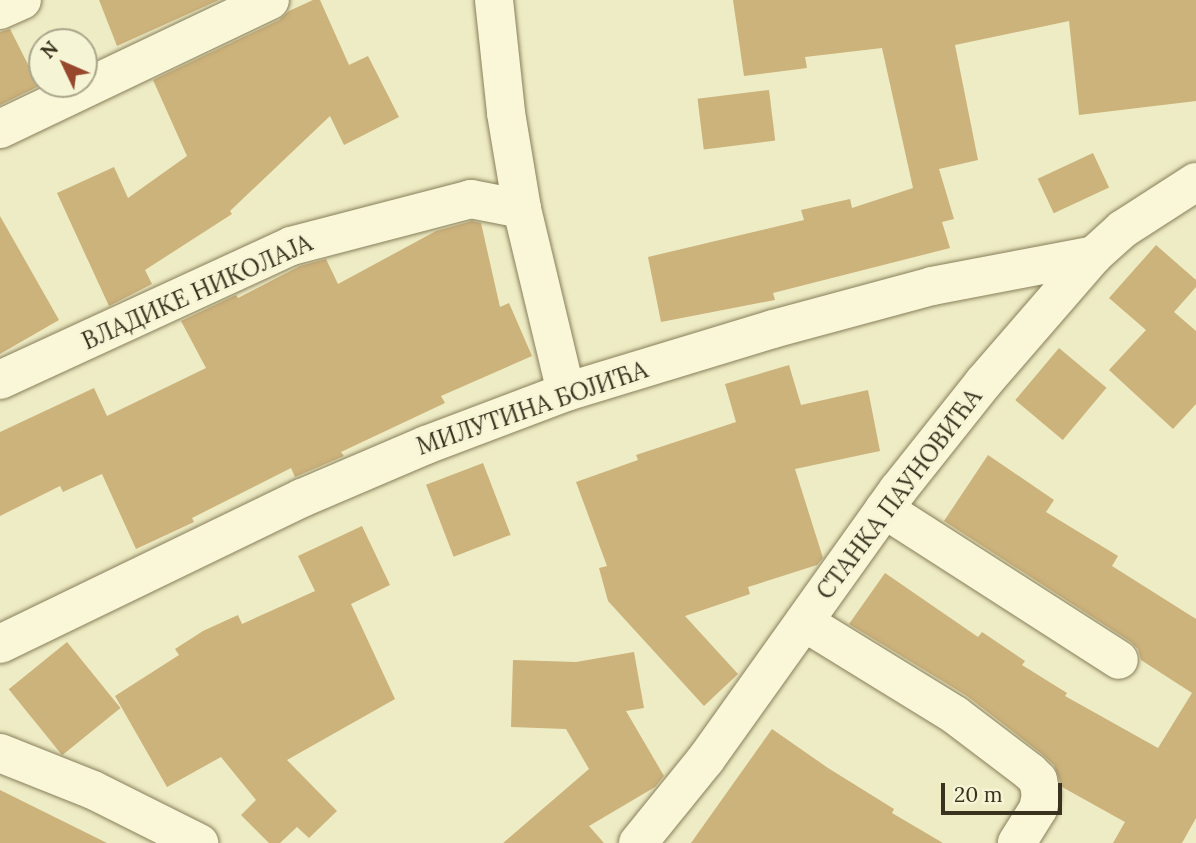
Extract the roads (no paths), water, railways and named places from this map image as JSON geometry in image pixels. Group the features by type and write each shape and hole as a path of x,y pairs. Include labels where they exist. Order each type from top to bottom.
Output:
{"street":[{"path":"0,10 22,0"},
{"path":"0,129 270,0"},
{"path":"494,0 506,113 522,209 566,392"},
{"name":"СТАНКА ПАУНОВИЋА","path":"638,843 706,759 884,509 983,383 1094,255 1123,229 1196,182"},
{"name":"ВЛАДИКЕ НИКОЛАЈА","path":"0,380 291,246 471,199 522,209"},
{"name":"МИЛУТИНА БОЈИЋА","path":"0,644 302,498 426,445 566,392 908,293 989,273 1094,255"},
{"path":"884,509 1119,660"},
{"path":"804,622 955,715 1038,780 1041,795 1038,808 1017,843"},
{"path":"0,752 93,790 199,843"}]}
